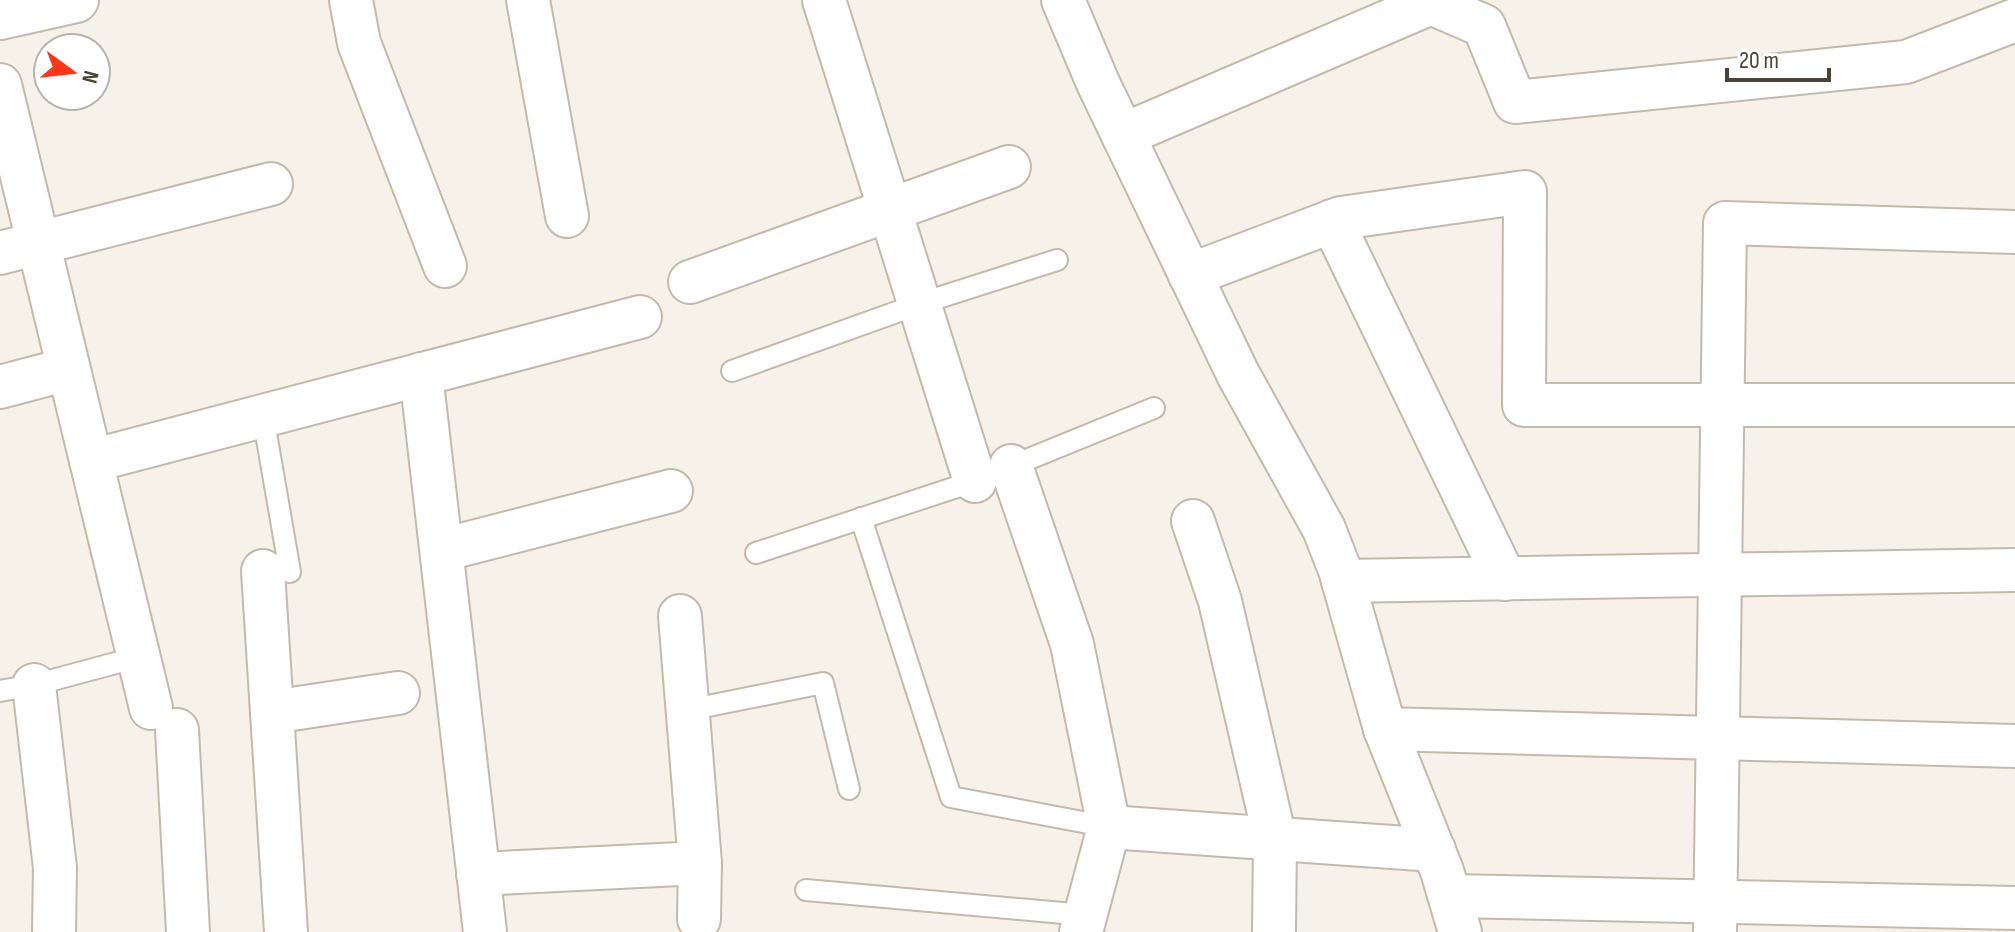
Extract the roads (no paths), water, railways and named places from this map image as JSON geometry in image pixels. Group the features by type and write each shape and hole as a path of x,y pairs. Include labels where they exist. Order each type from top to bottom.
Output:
{"street":[{"path":"0,17 76,0"},
{"path":"351,0 359,43 445,266"},
{"path":"528,0 567,216"},
{"path":"824,0 919,304 1072,644 1109,827 1083,923"},
{"path":"1063,0 1123,135 1238,374 1324,529 1343,581 1385,729 1434,850 1455,914 1715,917 2015,908"},
{"path":"1123,135 1431,2 1484,26 1515,102 1906,62 2015,20"},
{"path":"0,85 19,248 68,369 138,657 164,719 188,932"},
{"path":"690,282 1009,167"},
{"path":"19,248 271,184"},
{"path":"1190,275 1332,221 1525,192 1524,405 2015,405"},
{"path":"1332,221 1505,579"},
{"path":"1715,917 1725,223 2015,232"},
{"path":"91,461 640,317"},
{"path":"0,387 68,369"},
{"path":"421,374 485,932"},
{"path":"442,550 671,491"},
{"path":"1193,521 1220,601 1275,839 1274,932"},
{"path":"1343,581 2015,570"},
{"path":"276,572 272,712 286,932"},
{"path":"680,616 700,863 699,919"},
{"path":"17,688 55,868 54,932"},
{"path":"272,712 398,693"},
{"path":"1385,729 2015,746"},
{"path":"1109,827 1434,850"},
{"path":"478,874 700,863"}],"lane":[{"path":"732,371 919,304 1057,260"},
{"path":"756,553 993,473 1154,408"},
{"path":"263,416 276,572"},
{"path":"861,518 951,797 1109,827"},
{"path":"17,688 138,657"},
{"path":"688,710 823,683 849,789"},
{"path":"806,890 1083,923"}]}
